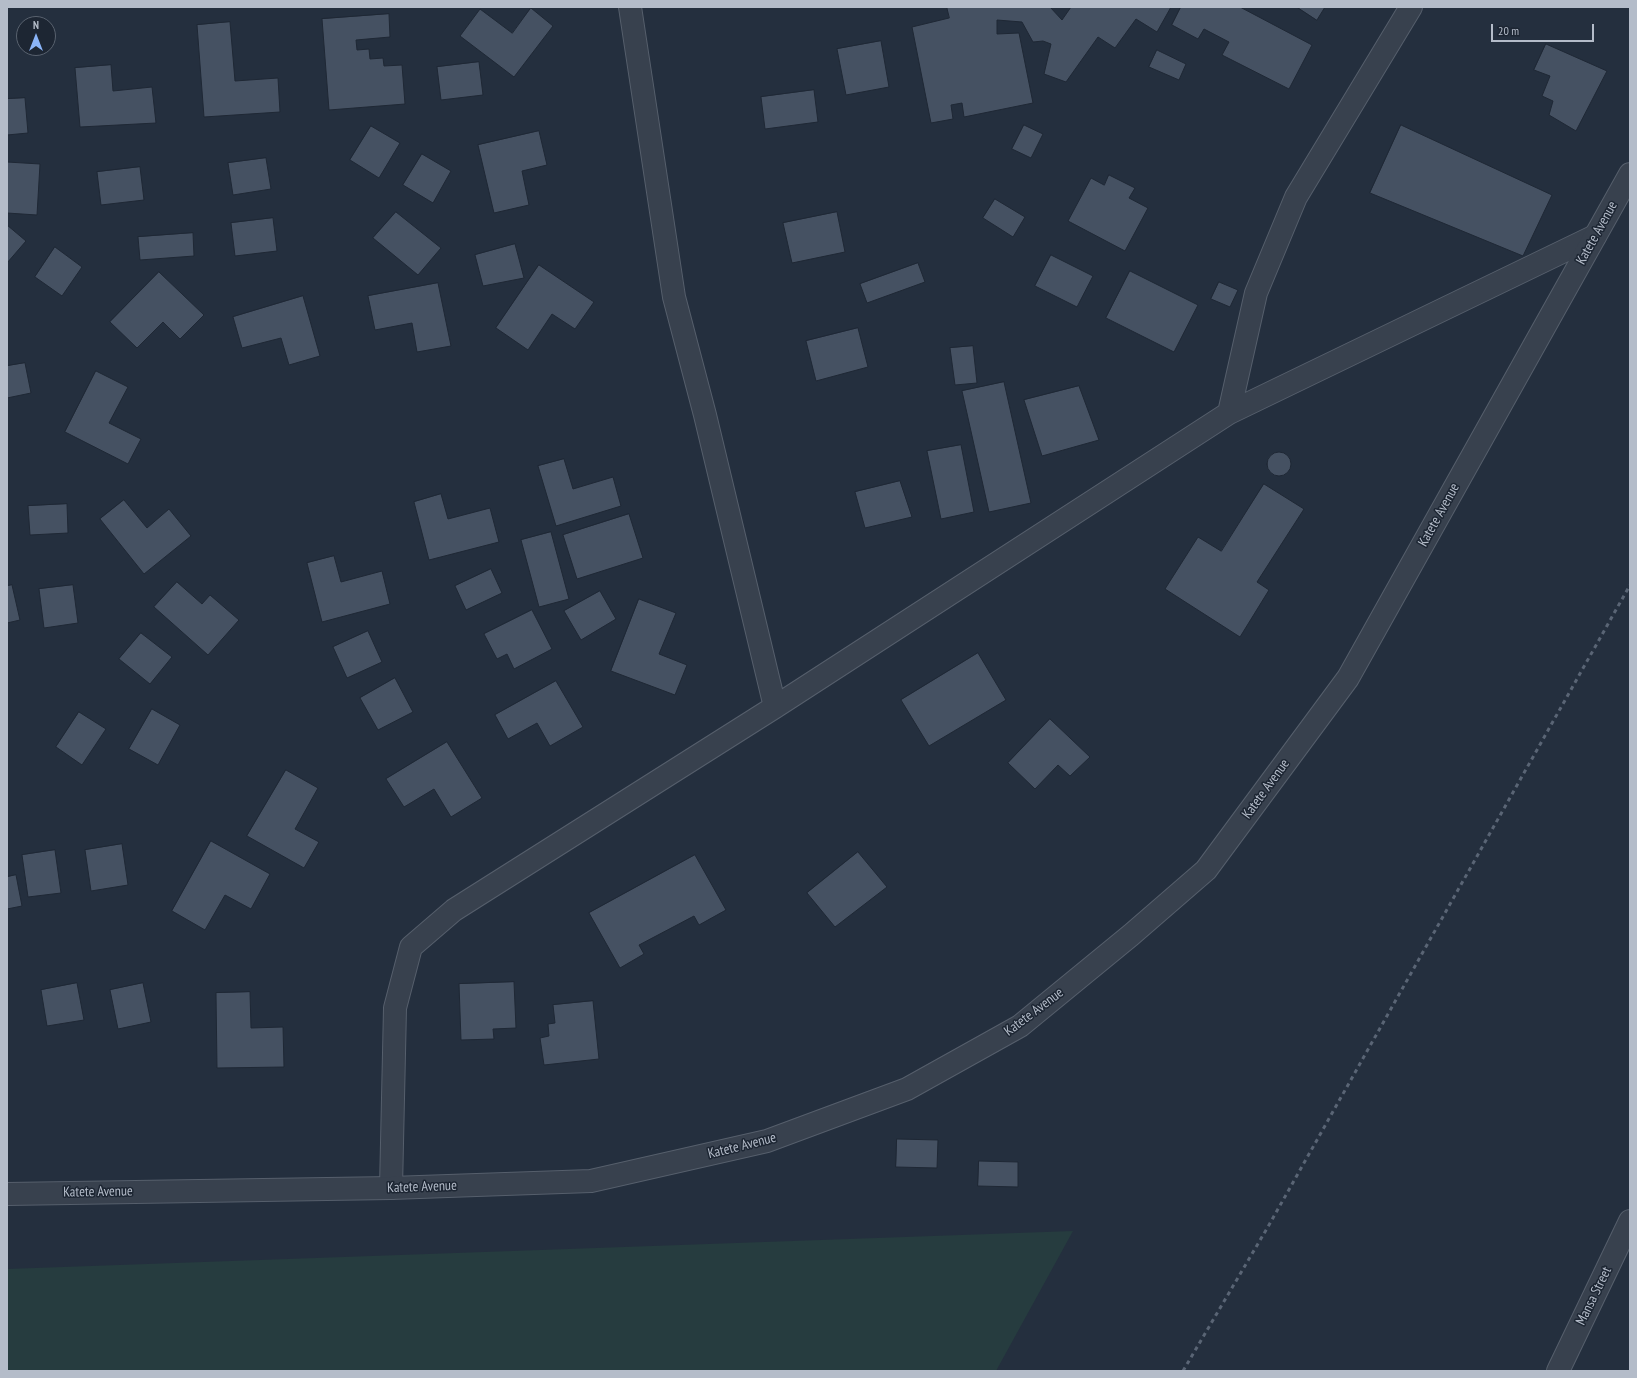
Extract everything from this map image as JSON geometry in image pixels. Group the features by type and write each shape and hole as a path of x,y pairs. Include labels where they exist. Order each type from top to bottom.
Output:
{"street":[{"path":"630,7 674,297 775,707"},
{"path":"1229,413 1256,293 1296,197 1411,7"},
{"name":"Katete Avenue","path":"7,1194 391,1188 591,1181 767,1141 907,1089 1020,1026 1131,935 1206,870 1348,678 1630,174"},
{"path":"391,1188 395,1008 411,947 454,910 775,707 1229,413 1595,236"},
{"name":"Mansa Street","path":"1558,1371 1630,1221"}],"green space":[{"path":"1073,1231 996,1371 7,1371 7,1269"}],"building":[{"path":"947,7 1050,7 1062,20 1071,7 1171,7 1157,32 1136,19 1115,48 1098,37 1066,82 1044,74 1051,44 1043,41 1033,42 1022,22 997,20 997,34 1019,33 1033,103 964,117 962,103 951,105 953,119 931,123 912,27 949,18"},
{"path":"1181,7 1240,7 1312,45 1289,89 1222,55 1229,42 1204,29 1198,39 1172,25"},
{"path":"1297,7 1325,7 1317,20"},
{"path":"531,8 553,26 514,77 460,36 480,9 512,33"},
{"path":"389,14 390,37 356,40 357,50 369,49 370,59 383,58 384,66 402,65 405,104 329,110 322,19"},
{"path":"230,22 235,81 278,78 280,112 204,117 197,25"},
{"path":"881,41 889,87 846,95 837,49"},
{"path":"1546,44 1607,71 1576,131 1549,115 1553,101 1542,96 1550,76 1534,70"},
{"path":"1157,50 1186,64 1179,80 1149,67"},
{"path":"479,62 483,95 441,100 437,67"},
{"path":"111,65 113,91 152,87 156,123 80,127 75,68"},
{"path":"814,90 818,122 765,129 761,97"},
{"path":"25,98 28,133 7,135 7,99"},
{"path":"1024,125 1043,134 1031,158 1012,149"},
{"path":"1401,125 1552,195 1523,256 1370,193"},
{"path":"371,126 400,143 379,178 350,160"},
{"path":"539,131 547,165 522,171 529,205 494,213 478,145"},
{"path":"422,154 451,171 433,203 403,185"},
{"path":"266,158 271,189 233,195 228,163"},
{"path":"7,162 40,164 37,215 7,213"},
{"path":"140,167 144,200 101,205 97,172"},
{"path":"1109,175 1135,188 1129,198 1148,208 1125,251 1068,221 1091,178 1104,185"},
{"path":"995,199 1025,217 1013,237 983,218"},
{"path":"396,212 441,248 418,275 373,238"},
{"path":"837,212 845,252 792,263 783,223"},
{"path":"273,218 277,251 235,256 231,223"},
{"path":"7,225 26,241 7,263"},
{"path":"193,233 194,256 140,260 138,237"},
{"path":"515,244 524,278 483,286 475,255"},
{"path":"55,247 82,267 62,296 35,277"},
{"path":"1051,255 1093,276 1077,307 1035,286"},
{"path":"918,263 925,282 867,303 860,284"},
{"path":"539,265 594,302 575,329 552,314 528,350 496,328"},
{"path":"1130,271 1198,305 1174,352 1106,318"},
{"path":"159,272 204,315 180,339 163,322 137,348 110,322"},
{"path":"1219,282 1238,290 1230,307 1211,299"},
{"path":"438,283 451,346 417,352 412,323 375,330 368,296"},
{"path":"303,296 320,356 289,365 281,338 242,348 233,317"},
{"path":"858,328 868,367 816,381 806,341"},
{"path":"973,346 977,383 955,385 950,348"},
{"path":"25,363 31,393 7,398 7,366"},
{"path":"96,371 128,387 109,423 141,439 128,464 65,432"},
{"path":"1004,382 1031,503 989,512 962,391"},
{"path":"1079,386 1099,440 1042,456 1024,400"},
{"path":"961,445 974,512 941,519 927,451"},
{"path":"1279,452 1288,455 1291,464 1288,473 1279,476 1270,473 1267,464 1270,455"},
{"path":"564,459 573,489 613,477 621,506 556,526 538,466"},
{"path":"900,481 912,517 865,528 855,492"},
{"path":"1264,484 1304,509 1257,582 1269,590 1240,637 1165,589 1198,537 1221,551"},
{"path":"441,494 448,519 490,508 499,542 429,560 414,502"},
{"path":"124,500 147,528 169,509 191,536 144,574 100,519"},
{"path":"67,504 68,533 30,535 28,506"},
{"path":"629,514 643,558 577,579 563,535"},
{"path":"551,532 569,599 539,607 521,540"},
{"path":"334,556 341,582 382,571 390,604 322,622 307,563"},
{"path":"491,569 502,593 466,610 455,586"},
{"path":"177,582 202,604 210,595 239,620 208,655 154,607"},
{"path":"12,585 20,620 7,623 7,586"},
{"path":"73,585 78,623 44,628 39,589"},
{"path":"600,591 616,619 581,640 564,611"},
{"path":"639,599 676,613 659,654 687,665 675,695 611,671"},
{"path":"532,610 552,649 514,669 507,654 497,659 484,634"},
{"path":"368,631 382,662 347,678 333,647"},
{"path":"141,633 172,657 150,684 119,659"},
{"path":"978,653 1006,700 929,746 901,700"},
{"path":"395,678 413,712 378,730 360,698"},
{"path":"556,681 583,727 550,746 537,723 508,739 495,715"},
{"path":"152,709 180,725 158,765 129,749"},
{"path":"79,712 106,729 82,765 56,747"},
{"path":"1050,719 1090,757 1070,776 1058,765 1035,789 1008,763"},
{"path":"447,742 482,798 451,817 434,789 404,807 386,779"},
{"path":"286,770 318,788 295,829 319,842 304,868 247,836"},
{"path":"211,841 270,874 251,909 225,895 205,930 172,911"},
{"path":"122,844 128,885 91,891 85,850"},
{"path":"55,850 61,893 28,897 22,855"},
{"path":"858,852 887,887 835,927 807,893"},
{"path":"695,855 726,910 699,925 694,916 639,945 644,954 620,968 589,913"},
{"path":"16,875 22,906 7,909 7,877"},
{"path":"514,982 516,1028 493,1029 494,1039 461,1040 459,984"},
{"path":"77,983 84,1020 47,1026 41,990"},
{"path":"143,983 151,1022 118,1029 110,990"},
{"path":"250,992 251,1028 283,1027 284,1067 217,1068 216,993"},
{"path":"593,1001 599,1059 544,1065 540,1038 549,1036 548,1024 555,1023 553,1005"},
{"path":"897,1139 938,1140 937,1168 896,1167"},
{"path":"979,1161 1018,1162 1018,1187 978,1186"}],"railway":[{"path":"1183,1371 1269,1225 1630,585"}]}
